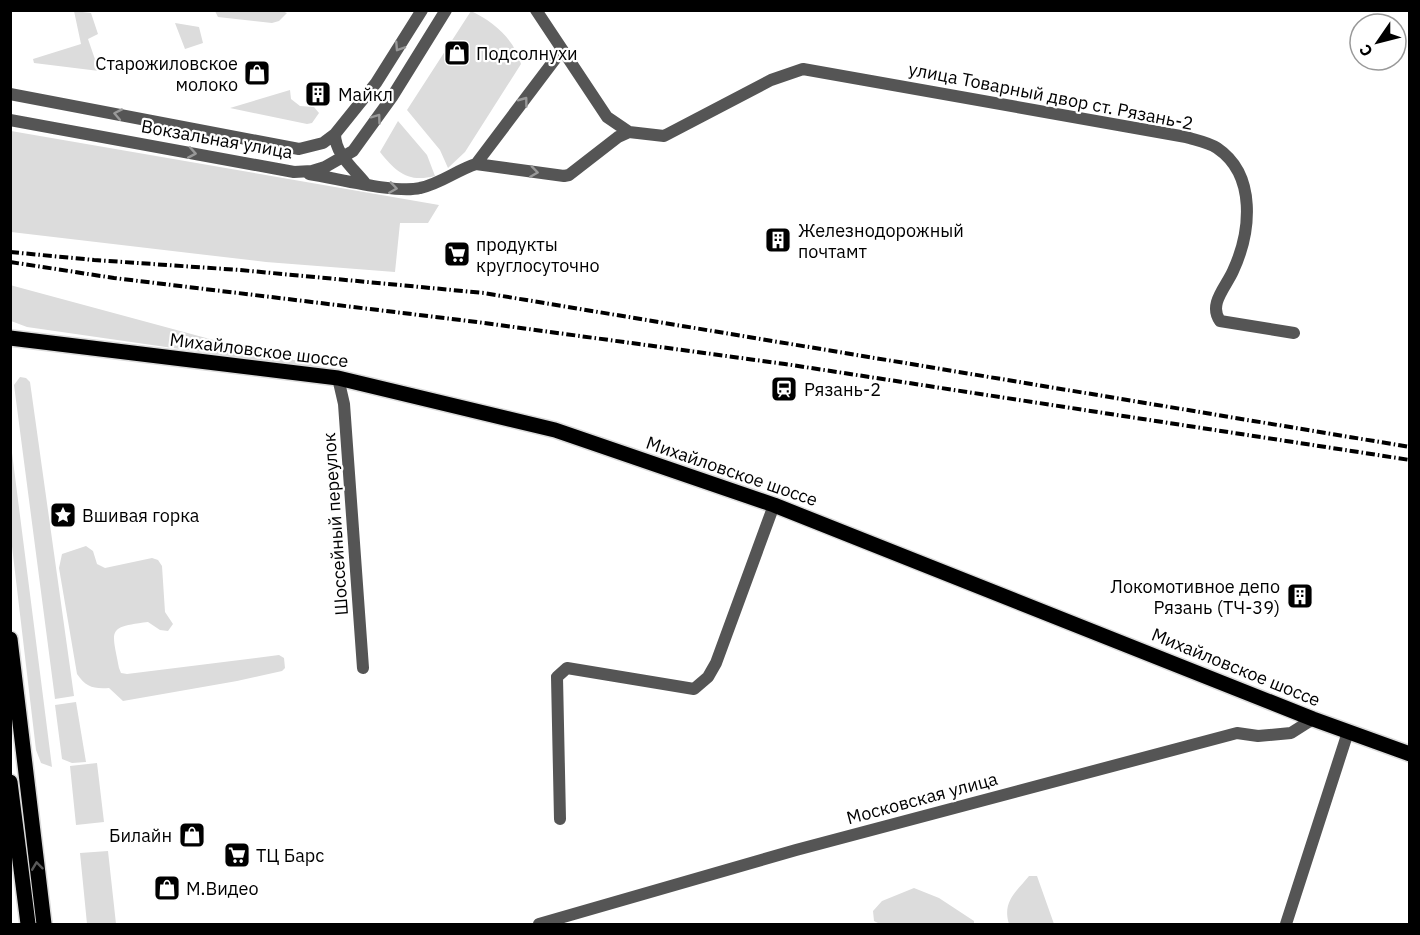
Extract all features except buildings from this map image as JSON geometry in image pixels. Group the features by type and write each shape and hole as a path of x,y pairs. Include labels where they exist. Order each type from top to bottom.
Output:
{"main road":[{"name":"Михайловское шоссе","path":"10,339 338,378 555,430 774,505 1313,719 1410,754"},
{"path":"10,639 44,924"},
{"path":"10,782 28,924"}],"street":[{"name":"Вокзальная улица","path":"10,94 299,149 322,143 335,134 376,83 422,10"},
{"name":"Вокзальная улица","path":"10,120 294,172 312,171 325,167 353,151 393,97 446,10"},
{"path":"536,10 607,117 629,132"},
{"path":"294,172 397,189 420,188 476,164 562,50"},
{"name":"улица Товарный двор ст. Рязань-2","path":"629,132 664,136 761,85 803,69 1186,137 1216,147 1237,167 1248,201 1241,252 1216,304 1216,316 1220,321 1294,333"},
{"path":"476,164 569,175 618,137 629,132"},
{"path":"335,134 335,144 365,183"},
{"name":"Шоссейный переулок","path":"338,378 344,404 363,668"},
{"path":"560,819 557,677 567,668 694,689 708,677 716,663 774,505"},
{"name":"Московская улица","path":"539,924 796,850 1237,733 1258,736 1291,733 1313,719"},
{"path":"1286,924 1348,732"}],"shaded area":[{"path":"74,11 91,13 98,34 88,39 99,71 34,63 33,59 81,44"},
{"path":"215,11 282,11 287,13 279,21 272,23 218,17"},
{"path":"471,11 502,32 514,47 521,64 465,152 448,168 440,150 407,110"},
{"path":"175,23 199,27 203,43 185,49"},
{"path":"290,90 291,99 300,106 314,107 319,113 312,123 307,124 230,108"},
{"path":"398,121 427,155 435,176 417,178 403,174 380,152"},
{"path":"10,131 439,205 428,223 400,223 395,272 266,262 11,232"},
{"path":"10,285 232,345 347,373 27,327 11,321"},
{"path":"20,377 30,382 74,696 55,699 14,385"},
{"path":"11,445 52,767 41,763 36,750 11,538"},
{"path":"86,546 93,551 97,564 105,568 152,558 158,560 162,566 165,612 173,624 168,631 160,630 148,622 119,629 114,638 121,673 279,655 284,658 285,668 282,671 237,681 123,701 109,688 87,684 77,674 59,568 62,554"},
{"path":"76,702 86,762 72,763 62,759 55,705"},
{"path":"97,763 104,822 76,825 70,766"},
{"path":"108,851 116,924 87,924 80,853"},
{"path":"1029,876 1037,876 1054,924 1009,924 1007,909 1011,898"},
{"path":"914,888 939,898 974,921 974,924 880,924 874,921 873,911 882,901"}],"railway":[{"path":"10,252 240,270 484,293 1410,447"},
{"path":"10,262 114,278 477,322 785,364 1410,460"}],"place":[{"name":"Подсолнухи","path":"457,53"},
{"name":"Старожиловское молоко","path":"257,73"},
{"name":"Майкл","path":"318,94"},
{"name":"Железнодорожный почтамт","path":"778,240"},
{"name":"продукты круглосуточно","path":"457,254"},
{"name":"Рязань-2","path":"784,389"},
{"name":"Вшивая горка","path":"63,515"},
{"name":"Локомотивное депо Рязань (ТЧ-39)","path":"1300,596"},
{"name":"Билайн","path":"192,835"},
{"name":"ТЦ Барс","path":"237,855"},
{"name":"М.Видео","path":"167,888"}]}
